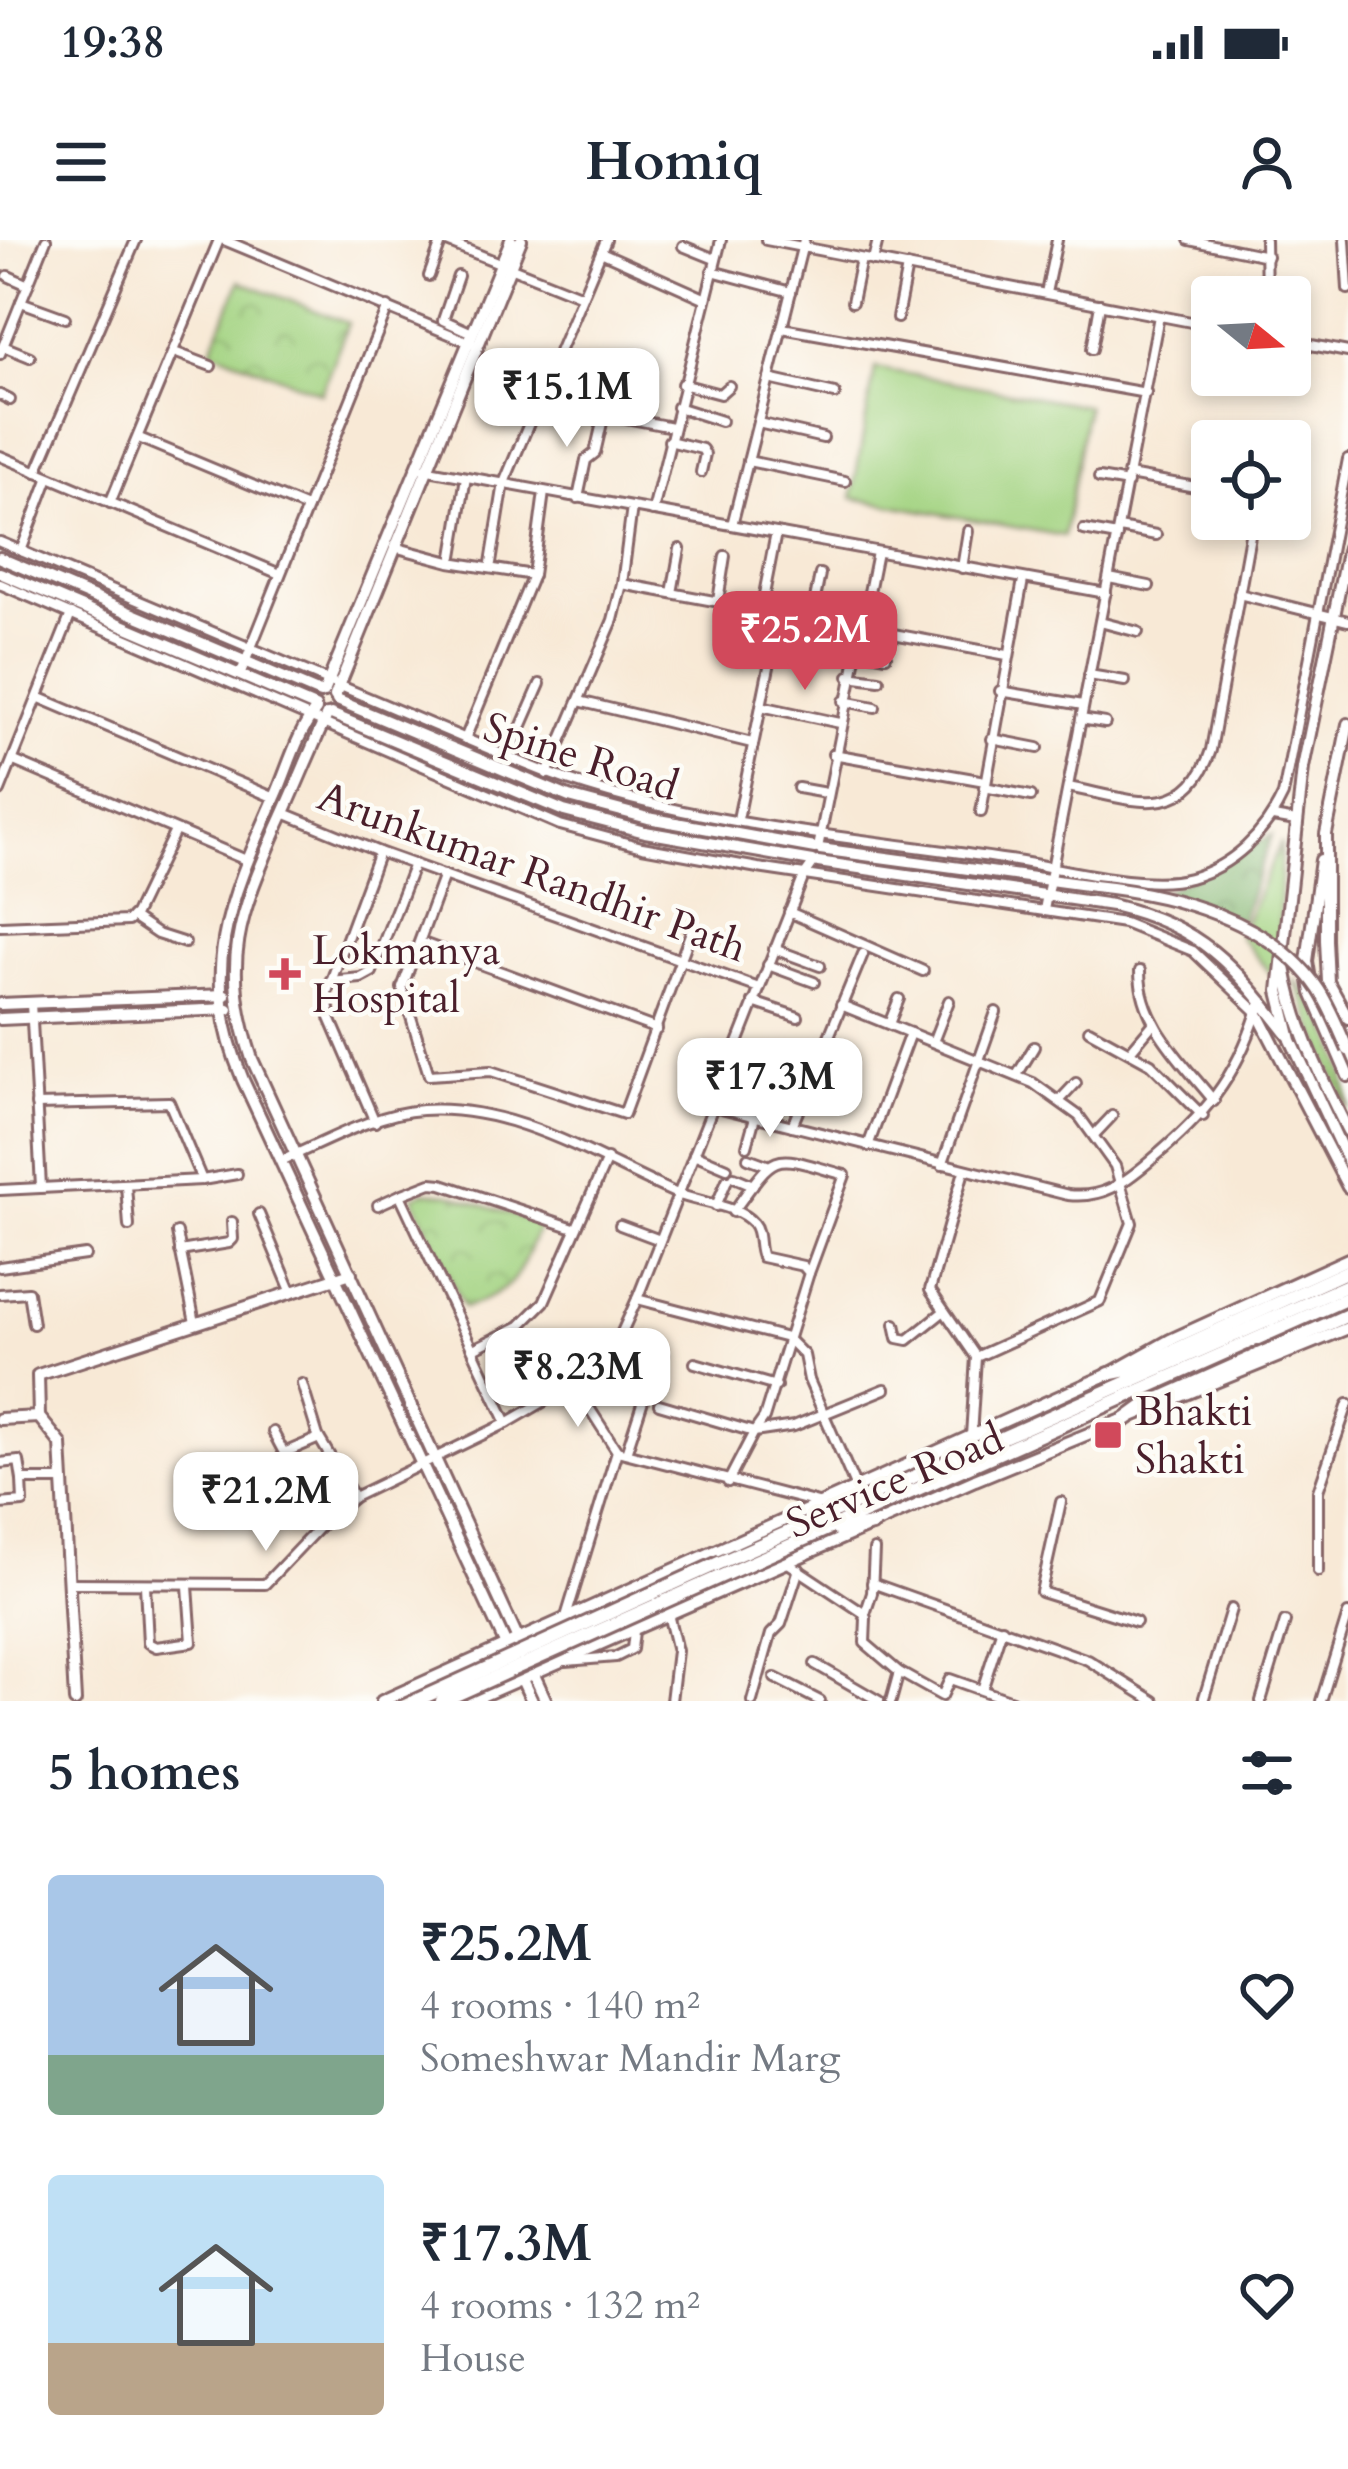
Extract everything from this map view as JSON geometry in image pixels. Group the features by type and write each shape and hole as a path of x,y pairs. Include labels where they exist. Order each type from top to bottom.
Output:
{"highway":[{"path":"1109,1374 1133,1369 1348,1271"},
{"path":"819,1526 1348,1285"},
{"path":"415,1701 1348,1298"},
{"path":"1122,1422 1144,1406 1348,1315"},
{"path":"442,1701 723,1568"}],"main road":[{"path":"505,266 511,240"},
{"path":"521,240 473,340 240,920 236,994 252,1059 435,1457 506,1646 532,1701"},
{"path":"421,469 394,547 320,715 246,860 223,930 223,1009 230,1049 423,1463 520,1639 546,1701"},
{"path":"1348,547 1296,821 1279,991 1292,1040 1348,1162"},
{"name":"Spine Road","path":"0,558 246,662 330,691 569,797 816,855"},
{"path":"0,573 73,609 240,675 320,715 565,811 645,832 1048,888 1128,909 1200,938 1223,956 1260,1007 1292,1040"},
{"path":"1348,724 1306,961 1312,992 1348,1076"},
{"path":"1326,833 1328,982 1348,1018"},
{"path":"1048,888 1136,891 1201,909 1256,934 1286,954 1319,991 1348,1050"},
{"path":"1283,957 1297,1024 1348,1131"},
{"path":"0,1004 236,994"},
{"path":"1260,1007 1348,1187"},
{"path":"0,1019 238,1009"},
{"path":"382,1701 821,1504 866,1506 971,1436 1348,1259"},
{"path":"75,1701 61,1444 39,1418 38,1375 351,1274"},
{"name":"Service Road","path":"470,1701 668,1614 793,1566 866,1506 1122,1422 1348,1328"},
{"path":"0,1419 39,1418"}],"street":[{"path":"30,357 2,350 46,240"},
{"path":"38,472 136,240"},
{"path":"110,502 222,240 473,340"},
{"path":"429,276 442,240 582,296"},
{"path":"491,562 504,483 606,240"},
{"path":"653,511 721,240"},
{"path":"766,240 1191,322"},
{"path":"873,261 878,240"},
{"path":"1046,293 1057,240"},
{"path":"1189,240 1267,256"},
{"path":"1265,240 1267,276"},
{"path":"1346,240 1348,289"},
{"path":"732,525 803,244"},
{"path":"682,246 715,260"},
{"path":"601,251 704,298"},
{"path":"852,302 860,259"},
{"path":"897,318 907,267"},
{"path":"712,271 791,292"},
{"path":"8,276 28,285"},
{"path":"458,276 443,320 473,340"},
{"path":"21,302 64,318"},
{"path":"1091,349 1100,304"},
{"path":"240,675 388,307"},
{"path":"1043,910 1159,316"},
{"path":"0,323 11,328"},
{"path":"782,328 1145,393"},
{"path":"1311,345 1348,352"},
{"path":"174,352 212,366"},
{"path":"769,380 835,394"},
{"path":"682,385 720,394 729,386"},
{"path":"0,395 10,400"},
{"path":"538,401 672,427"},
{"path":"677,407 721,421"},
{"path":"578,497 604,414"},
{"path":"758,423 823,438"},
{"path":"139,438 307,508"},
{"path":"669,441 702,449 701,472"},
{"path":"0,456 280,574"},
{"path":"0,542 251,648 330,691 547,774 652,803 819,833 1126,878 1185,879 1244,850 1273,817 1283,796 1348,460"},
{"path":"748,461 845,481"},
{"path":"421,469 1106,593"},
{"path":"453,556 466,476"},
{"path":"21,551 49,477"},
{"path":"1099,478 1191,487"},
{"path":"465,739 533,574 544,492"},
{"path":"547,774 613,620 632,507"},
{"path":"1084,530 1156,535"},
{"path":"962,568 968,531"},
{"path":"761,610 776,533"},
{"path":"1067,786 1151,803 1175,797 1198,781 1211,750 1249,540"},
{"path":"394,547 450,562 533,574"},
{"path":"672,593 680,548"},
{"path":"69,1583 265,1584 354,1497 575,1386 607,1358 637,1299 803,876 816,855 877,552"},
{"path":"718,601 725,556"},
{"path":"811,619 820,574"},
{"path":"1109,578 1149,586"},
{"path":"981,812 1023,580"},
{"path":"0,584 73,609 320,715 560,825 642,847 803,876 1124,923 1180,945 1260,1007 1247,1041 1202,1116 1122,1184 1085,1197 712,1106"},
{"path":"622,584 1007,656"},
{"path":"1239,594 1348,621"},
{"path":"0,791 73,609"},
{"path":"738,819 780,613"},
{"path":"1100,622 1138,632"},
{"path":"854,650 886,656"},
{"path":"1089,675 1126,681"},
{"path":"849,676 879,680"},
{"path":"508,757 540,684"},
{"path":"1000,691 1083,705"},
{"path":"40,698 274,798"},
{"path":"578,701 752,743"},
{"path":"844,701 875,707"},
{"path":"761,706 840,723"},
{"path":"1081,719 1105,723"},
{"path":"992,739 1037,748"},
{"path":"833,754 1031,796"},
{"path":"14,761 246,860"},
{"path":"797,788 826,793"},
{"name":"Arunkumar Randhir Path","path":"284,813 379,852 758,988"},
{"path":"1273,817 1296,821"},
{"path":"0,926 117,922 132,917 175,831"},
{"path":"375,1122 330,1018 330,981 379,852"},
{"path":"330,981 368,977 414,864"},
{"path":"444,875 402,996 429,1075 491,1071 624,1114 692,929"},
{"path":"789,912 923,971"},
{"path":"132,917 157,934 185,943"},
{"path":"420,942 657,1029"},
{"path":"774,949 820,965"},
{"path":"792,1126 862,954"},
{"path":"768,965 814,982"},
{"path":"1139,971 1143,1002 1153,1024 1214,1101"},
{"path":"889,1024 899,999"},
{"path":"933,1042 949,1001"},
{"path":"753,1002 798,1017"},
{"path":"31,1003 41,1187"},
{"path":"842,1006 980,1059 1060,1100 1094,1135 1122,1184 1132,1223 1100,1301 976,1357"},
{"path":"942,1165 996,1012"},
{"path":"1131,1051 1153,1024"},
{"path":"1089,1030 1151,1064 1202,1116"},
{"path":"868,1146 910,1033"},
{"path":"1017,1075 1034,1047"},
{"path":"1060,1100 1076,1083"},
{"path":"36,1106 169,1102 202,1180"},
{"path":"283,1160 375,1122 418,1110 483,1114 607,1159 678,1195 733,1212 752,1222 762,1257 803,1266 808,1273"},
{"path":"1094,1135 1112,1116"},
{"path":"747,1146 755,1117"},
{"path":"694,1154 727,1168"},
{"path":"728,1482 776,1386 808,1273 845,1175 787,1160 767,1165 748,1158"},
{"path":"473,1349 532,1316 558,1275 607,1159"},
{"path":"733,1212 767,1165"},
{"path":"964,1171 930,1290 976,1357 971,1436"},
{"path":"0,1190 202,1180 237,1174"},
{"path":"716,1206 730,1178 752,1185"},
{"path":"378,1205 431,1183 442,1184 574,1228"},
{"path":"126,1185 128,1226"},
{"path":"400,1195 507,1423"},
{"path":"259,1214 292,1293"},
{"path":"180,1251 229,1244 232,1222"},
{"path":"620,1225 660,1240"},
{"path":"177,1233 195,1323"},
{"path":"0,1267 85,1255"},
{"path":"0,1294 28,1292 33,1324"},
{"path":"637,1299 787,1338 805,1355 809,1380 866,1506"},
{"path":"895,1324 898,1338 908,1340 943,1312"},
{"path":"618,1341 664,1355"},
{"path":"566,1617 649,1382 607,1358"},
{"path":"694,1364 776,1386"},
{"path":"302,1384 320,1438 354,1497"},
{"path":"575,1386 621,1452 821,1504"},
{"path":"658,1404 754,1432 778,1430 824,1415 885,1389"},
{"path":"1318,1571 1318,1491 1348,1404"},
{"path":"273,1432 293,1474"},
{"path":"284,1453 320,1438"},
{"path":"0,1463 19,1461 23,1502 0,1504"},
{"path":"22,1480 63,1480"},
{"path":"1061,1502 1041,1592 1136,1622"},
{"path":"874,1550 865,1643 899,1672 942,1696 950,1679 1012,1701"},
{"path":"752,1701 770,1634 781,1624 793,1566 865,1615"},
{"path":"872,1582 1088,1660 1154,1701"},
{"path":"145,1585 148,1643 156,1647 192,1642 188,1586"},
{"path":"1203,1701 1231,1609"},
{"path":"668,1614 677,1651 671,1701"},
{"path":"1321,1701 1348,1614"},
{"path":"1262,1701 1285,1622"},
{"path":"982,1690 1001,1628"},
{"path":"815,1664 879,1701"},
{"path":"891,1701 899,1672"},
{"path":"775,1678 820,1701"},
{"path":"795,1701 798,1690"}],"green space":[{"path":"240,281 348,323 321,393 211,350"},
{"path":"875,368 1087,406 1064,536 852,498"},
{"path":"1272,835 1241,921 1161,893"},
{"path":"1281,842 1278,983 1239,936"},
{"path":"1294,979 1333,1040 1348,1109"},
{"path":"424,1192 449,1194 540,1224 521,1268 506,1287 464,1308 413,1197"}],"place":[{"name":"Lokmanya Hospital","path":"285,974"},
{"name":"Bhakti Shakti","path":"1108,1435"}]}
